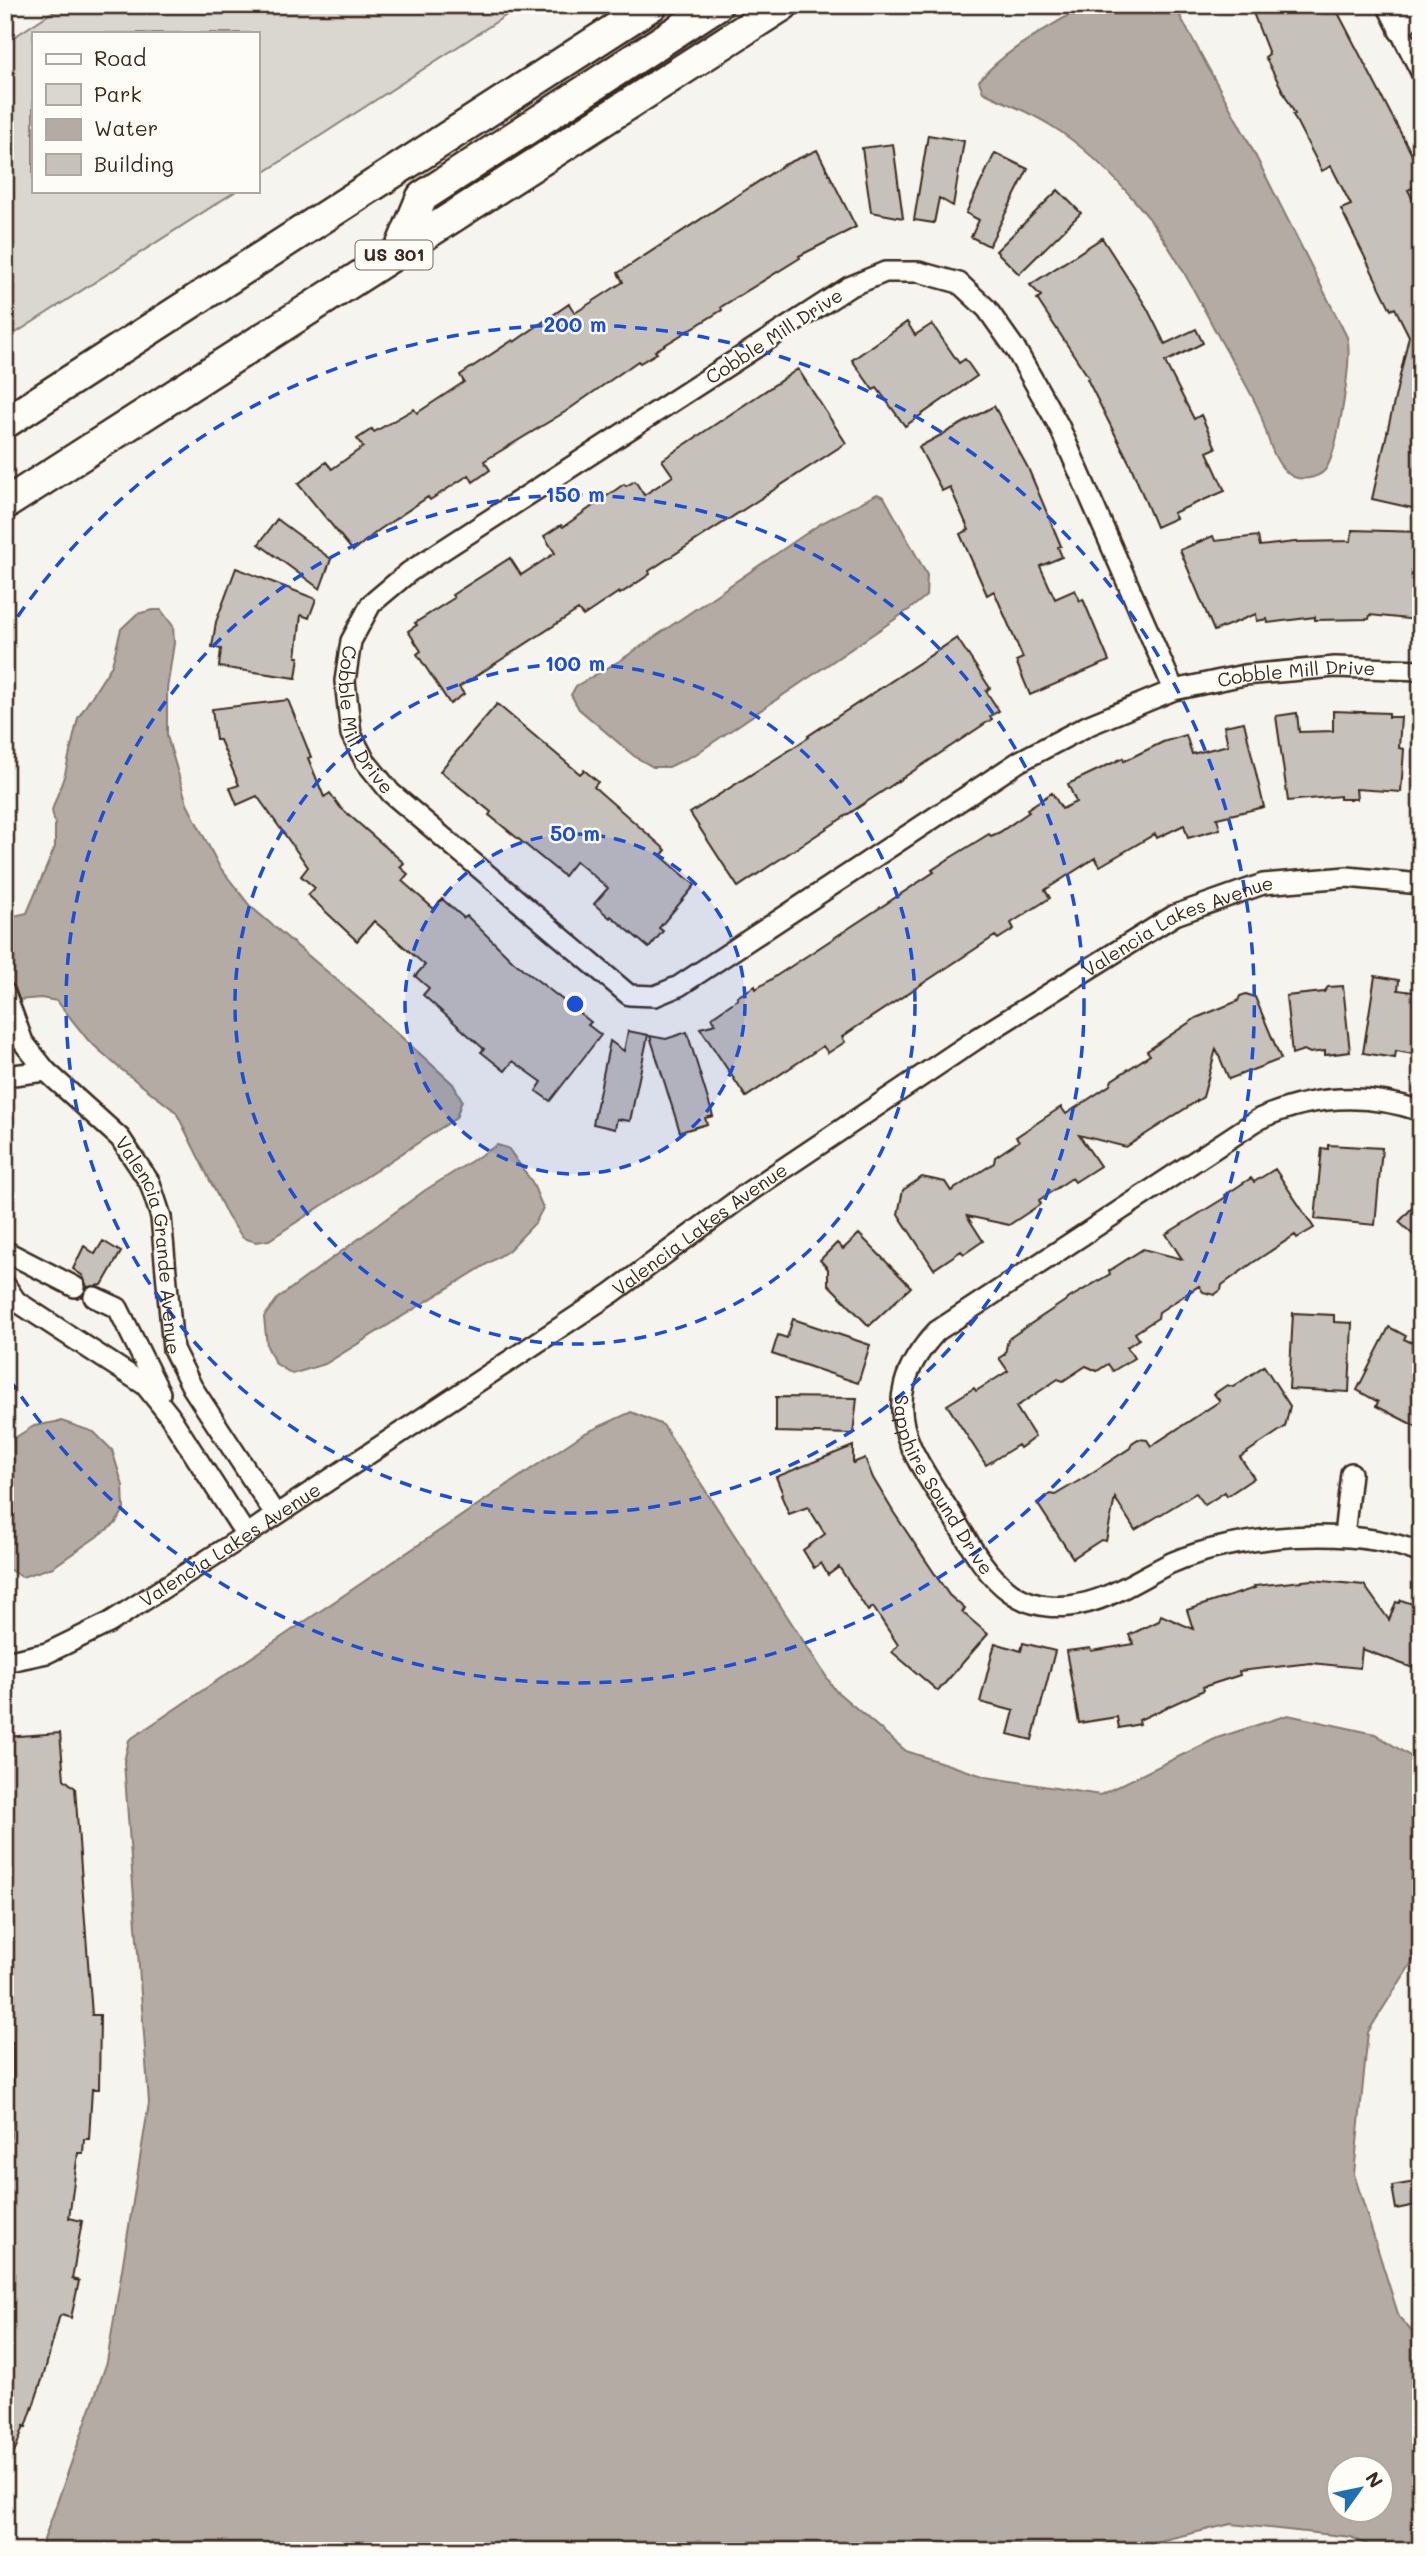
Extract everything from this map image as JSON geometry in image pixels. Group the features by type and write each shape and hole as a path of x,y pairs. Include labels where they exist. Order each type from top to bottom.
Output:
{"main road":[{"path":"5,423 652,5"},
{"path":"398,252 422,197 718,5"},
{"name":"US 301","path":"5,504 783,5"}],"street":[{"path":"1387,5 1421,72"},
{"path":"1399,30 1421,7"},
{"name":"Cobble Mill Drive","path":"1174,690 1059,426 1016,350 986,309 959,283 919,272 885,272 849,287 409,572 371,604 351,641 345,681 351,734 365,761 391,793 629,995 655,996 679,986 1020,761 1089,725 1174,690 1244,676 1335,667 1421,670"},
{"name":"Valencia Lakes Avenue","path":"5,1662 47,1653 109,1623 612,1293 750,1191 941,1063 1175,915 1263,884 1348,877 1421,884"},
{"name":"Valencia Grande Avenue","path":"7,1001 23,1042 46,1071 120,1138 150,1183 161,1217 173,1349 192,1387 275,1514"},
{"path":"5,1076 46,1071"},
{"name":"Sapphire Sound Drive","path":"1421,1111 1395,1102 1336,1097 1308,1101 1259,1119 937,1331 909,1367 903,1388 902,1408 905,1433 918,1461 997,1581 1030,1603 1069,1606 1112,1595 1171,1564 1234,1545 1332,1534 1388,1543 1421,1553"},
{"path":"5,1251 75,1287"},
{"path":"5,1286 16,1301 145,1385 178,1429 246,1535"},
{"path":"94,1297 117,1308 178,1429"},
{"path":"1345,1536 1351,1473"}],"green space":[{"path":"63,5 522,5 259,176 259,32 32,32 32,192 234,192 5,340 5,43"}],"water":[{"path":"1086,5 1174,5 1247,139 1347,337 1348,364 1340,423 1327,467 1317,476 1303,479 1294,477 1281,466 1252,395 1164,239 1130,195 1098,162 1063,133 983,92 979,81 1001,59"},
{"path":"877,494 884,497 927,575 926,596 910,609 696,754 669,767 653,767 634,756 579,709 571,695 576,686 621,660 820,524"},
{"path":"161,610 173,626 174,643 167,689 167,736 187,804 219,866 250,906 364,1003 453,1084 462,1100 456,1118 269,1240 256,1242 243,1238 228,1217 176,1112 88,1040 57,1001 41,998 5,1001 5,918 27,913 55,847 52,810 65,774 78,718 112,665 121,629 137,614"},
{"path":"497,1145 508,1148 532,1182 543,1208 535,1223 508,1251 325,1364 292,1374 275,1363 267,1346 264,1317 278,1298 424,1191"},
{"path":"631,1412 663,1425 835,1690 906,1751 986,1777 1100,1795 1217,1738 1288,1715 1375,1734 1421,1763 1421,1948 1368,2032 1354,2174 1399,2317 1421,2342 1421,2551 1381,2551 1351,2537 1231,2524 1117,2551 40,2551 107,2362 149,2103 124,1762 129,1740 583,1434"},
{"path":"61,1421 94,1432 112,1450 123,1486 124,1510 115,1524 53,1567 22,1577 5,1567 5,1444 34,1426"}],"building":[{"path":"1250,5 1334,5 1421,172 1421,184 1408,190 1421,215 1421,510 1372,499 1409,336 1395,308 1391,310 1341,209 1351,205 1331,166 1322,171 1265,57 1269,54"},
{"path":"928,135 964,141 953,206 939,198 934,223 914,220"},
{"path":"893,144 903,218 871,212 862,148"},
{"path":"817,150 856,227 799,256 800,258 721,307 722,310 655,351 657,353 640,363 638,361 565,412 484,461 490,470 473,482 469,475 430,500 428,497 353,551 298,484 326,462 332,469 363,447 357,439 372,429 374,432 414,409 417,413 464,382 460,375 513,340 514,342 569,304 575,313 623,282 618,273 784,165"},
{"path":"995,153 1028,169 989,246 971,237 979,220 966,213"},
{"path":"1058,190 1081,213 1019,274 996,251"},
{"path":"1102,238 1147,308 1165,344 1196,329 1203,343 1165,362 1194,419 1201,415 1216,448 1207,452 1225,491 1173,513 1176,518 1156,527 1130,464 1087,379 1089,378 1037,299 1041,296 1030,285"},
{"path":"907,322 915,335 932,324 959,363 965,359 977,376 905,426 877,388 873,390 852,360"},
{"path":"798,369 846,443 649,571 650,574 620,594 619,592 583,616 578,610 459,687 464,694 450,704 417,654 421,651 408,631 417,625 415,623 454,598 452,595 510,558 521,575 555,553 544,536 561,525 563,527 624,484 626,486 635,481 644,495 673,476 662,460"},
{"path":"994,406 1028,468 1061,546 1058,547 1062,557 1040,566 1055,599 1075,590 1080,601 1083,599 1109,661 1030,695 1016,661 1023,658 994,591 987,595 960,534 969,530 950,487 942,491 919,447"},
{"path":"277,519 331,559 320,589 259,544"},
{"path":"1352,530 1421,532 1421,602 1419,601 1417,620 1370,615 1369,619 1315,620 1315,617 1268,623 1267,619 1257,621 1256,614 1214,631 1180,550 1213,536 1215,541 1258,536 1260,546 1351,541"},
{"path":"236,568 316,599 309,618 301,615 296,678 219,667 221,649 212,647 216,622"},
{"path":"957,638 990,688 986,691 999,711 990,716 992,719 738,887 690,813"},
{"path":"288,700 324,797 330,793 340,807 404,863 400,867 408,874 402,881 434,909 442,899 464,918 467,916 514,962 591,1022 588,1025 601,1035 550,1101 536,1091 542,1082 513,1061 505,1071 481,1052 484,1049 423,995 429,988 415,976 425,965 374,921 357,941 308,895 315,888 301,876 308,867 257,796 237,805 230,788 239,785 220,740 216,740 212,709"},
{"path":"497,704 580,774 584,770 598,782 594,787 666,850 661,856 695,885 659,928 663,931 649,948 594,904 608,888 576,861 564,876 440,771"},
{"path":"1333,711 1389,713 1389,717 1401,717 1399,748 1404,749 1401,792 1356,789 1357,799 1340,799 1340,796 1288,801 1276,716 1297,713 1299,732 1333,731"},
{"path":"1244,722 1264,807 1217,818 1220,829 1188,838 1184,825 1157,838 1155,834 1100,866 1095,858 1045,890 1050,898 1011,923 1014,929 998,939 995,936 855,1028 842,1037 845,1042 828,1053 823,1046 746,1097 700,1028 716,1024 712,1017 738,999 737,997 755,986 756,989 790,967 934,872 932,870 950,858 989,834 991,836 1000,832 1029,812 1027,809 1052,793 1062,809 1076,802 1068,784 1123,758 1124,761 1163,742 1186,735 1192,754 1228,745 1224,726"},
{"path":"1375,976 1399,980 1398,990 1421,993 1419,1055 1396,1051 1395,1058 1363,1053"},
{"path":"1343,986 1350,1052 1325,1055 1325,1051 1310,1053 1304,1050 1292,1054 1286,996 1324,992 1328,987"},
{"path":"1246,994 1255,997 1281,1059 1229,1079 1216,1049 1203,1097 1126,1147 1079,1135 1100,1166 1075,1182 1072,1178 1039,1200 1041,1204 1009,1225 967,1216 983,1241 964,1254 961,1251 934,1269 898,1214 903,1190 922,1177 945,1182 951,1191 994,1163 995,1157 1019,1141 1016,1137 1061,1107 1066,1114 1110,1085 1112,1080 1150,1055 1147,1051 1196,1018 1238,1001 1240,996"},
{"path":"628,1031 648,1035 630,1121 617,1119 615,1129 593,1124 610,1041 624,1051"},
{"path":"687,1032 713,1116 705,1118 707,1124 680,1132 650,1036 666,1039"},
{"path":"1328,1145 1382,1148 1375,1225 1315,1219 1322,1148 1328,1149"},
{"path":"1275,1169 1314,1228 1297,1238 1295,1235 1254,1262 1222,1285 1221,1290 1214,1295 1203,1292 1199,1286 1159,1312 1158,1318 1135,1333 1139,1339 1127,1347 1134,1358 1113,1371 1108,1364 1097,1371 1086,1366 1063,1381 1058,1379 1016,1407 1035,1437 1020,1448 1018,1445 986,1465 947,1405 1008,1371 999,1358 1005,1354 1008,1339 1110,1274 1109,1271 1143,1249 1182,1259 1166,1234 1226,1197 1225,1195 1251,1178 1254,1182"},
{"path":"1421,1198 1421,1242 1399,1222"},
{"path":"859,1234 911,1287 869,1326 828,1284 828,1269 820,1260 837,1243 843,1249"},
{"path":"103,1241 121,1252 102,1285 87,1287 83,1276 73,1269 84,1246 95,1254"},
{"path":"1293,1313 1334,1315 1334,1322 1352,1323 1349,1392 1289,1389"},
{"path":"793,1319 870,1345 858,1383 772,1354 778,1335 787,1338"},
{"path":"1389,1327 1406,1336 1404,1339 1421,1347 1421,1429 1376,1406 1378,1402 1357,1390"},
{"path":"1264,1366 1290,1406 1285,1427 1240,1457 1254,1478 1227,1496 1225,1492 1205,1505 1196,1493 1135,1530 1115,1498 1106,1541 1101,1540 1073,1558 1037,1503 1087,1476 1130,1448 1138,1439 1147,1440 1151,1446 1220,1401 1214,1394 1227,1385 1233,1387"},
{"path":"776,1397 857,1398 853,1434 776,1432"},
{"path":"853,1446 853,1463 865,1458 873,1478 894,1513 949,1595 965,1609 962,1612 988,1634 938,1691 892,1652 898,1645 873,1607 868,1611 839,1567 828,1575 821,1563 814,1568 803,1550 825,1534 808,1507 789,1514 781,1495 783,1494 776,1477"},
{"path":"1312,1580 1364,1585 1389,1620 1396,1602 1401,1600 1421,1607 1421,1671 1362,1649 1360,1668 1311,1663 1239,1671 1240,1675 1203,1687 1204,1690 1139,1720 1140,1724 1119,1728 1117,1717 1079,1723 1066,1651 1090,1648 1091,1651 1134,1644 1129,1635 1159,1621 1161,1615 1193,1629 1187,1610 1255,1588 1254,1586"},
{"path":"995,1643 1021,1651 1023,1643 1055,1651 1032,1740 1008,1734 1014,1711 980,1702"},
{"path":"60,1733 64,1779 75,1788 92,2015 100,2015 99,2089 92,2089 89,2139 84,2139 83,2153 78,2153 69,2218 82,2221 72,2279 79,2281 71,2318 61,2315 59,2318 44,2374 7,2472 5,2154 9,2155 13,2095 13,2042 10,2042 9,1999 13,1999 11,1938 5,1939 5,1737"},
{"path":"1421,2181 1421,2204 1396,2209 1392,2186"}]}
